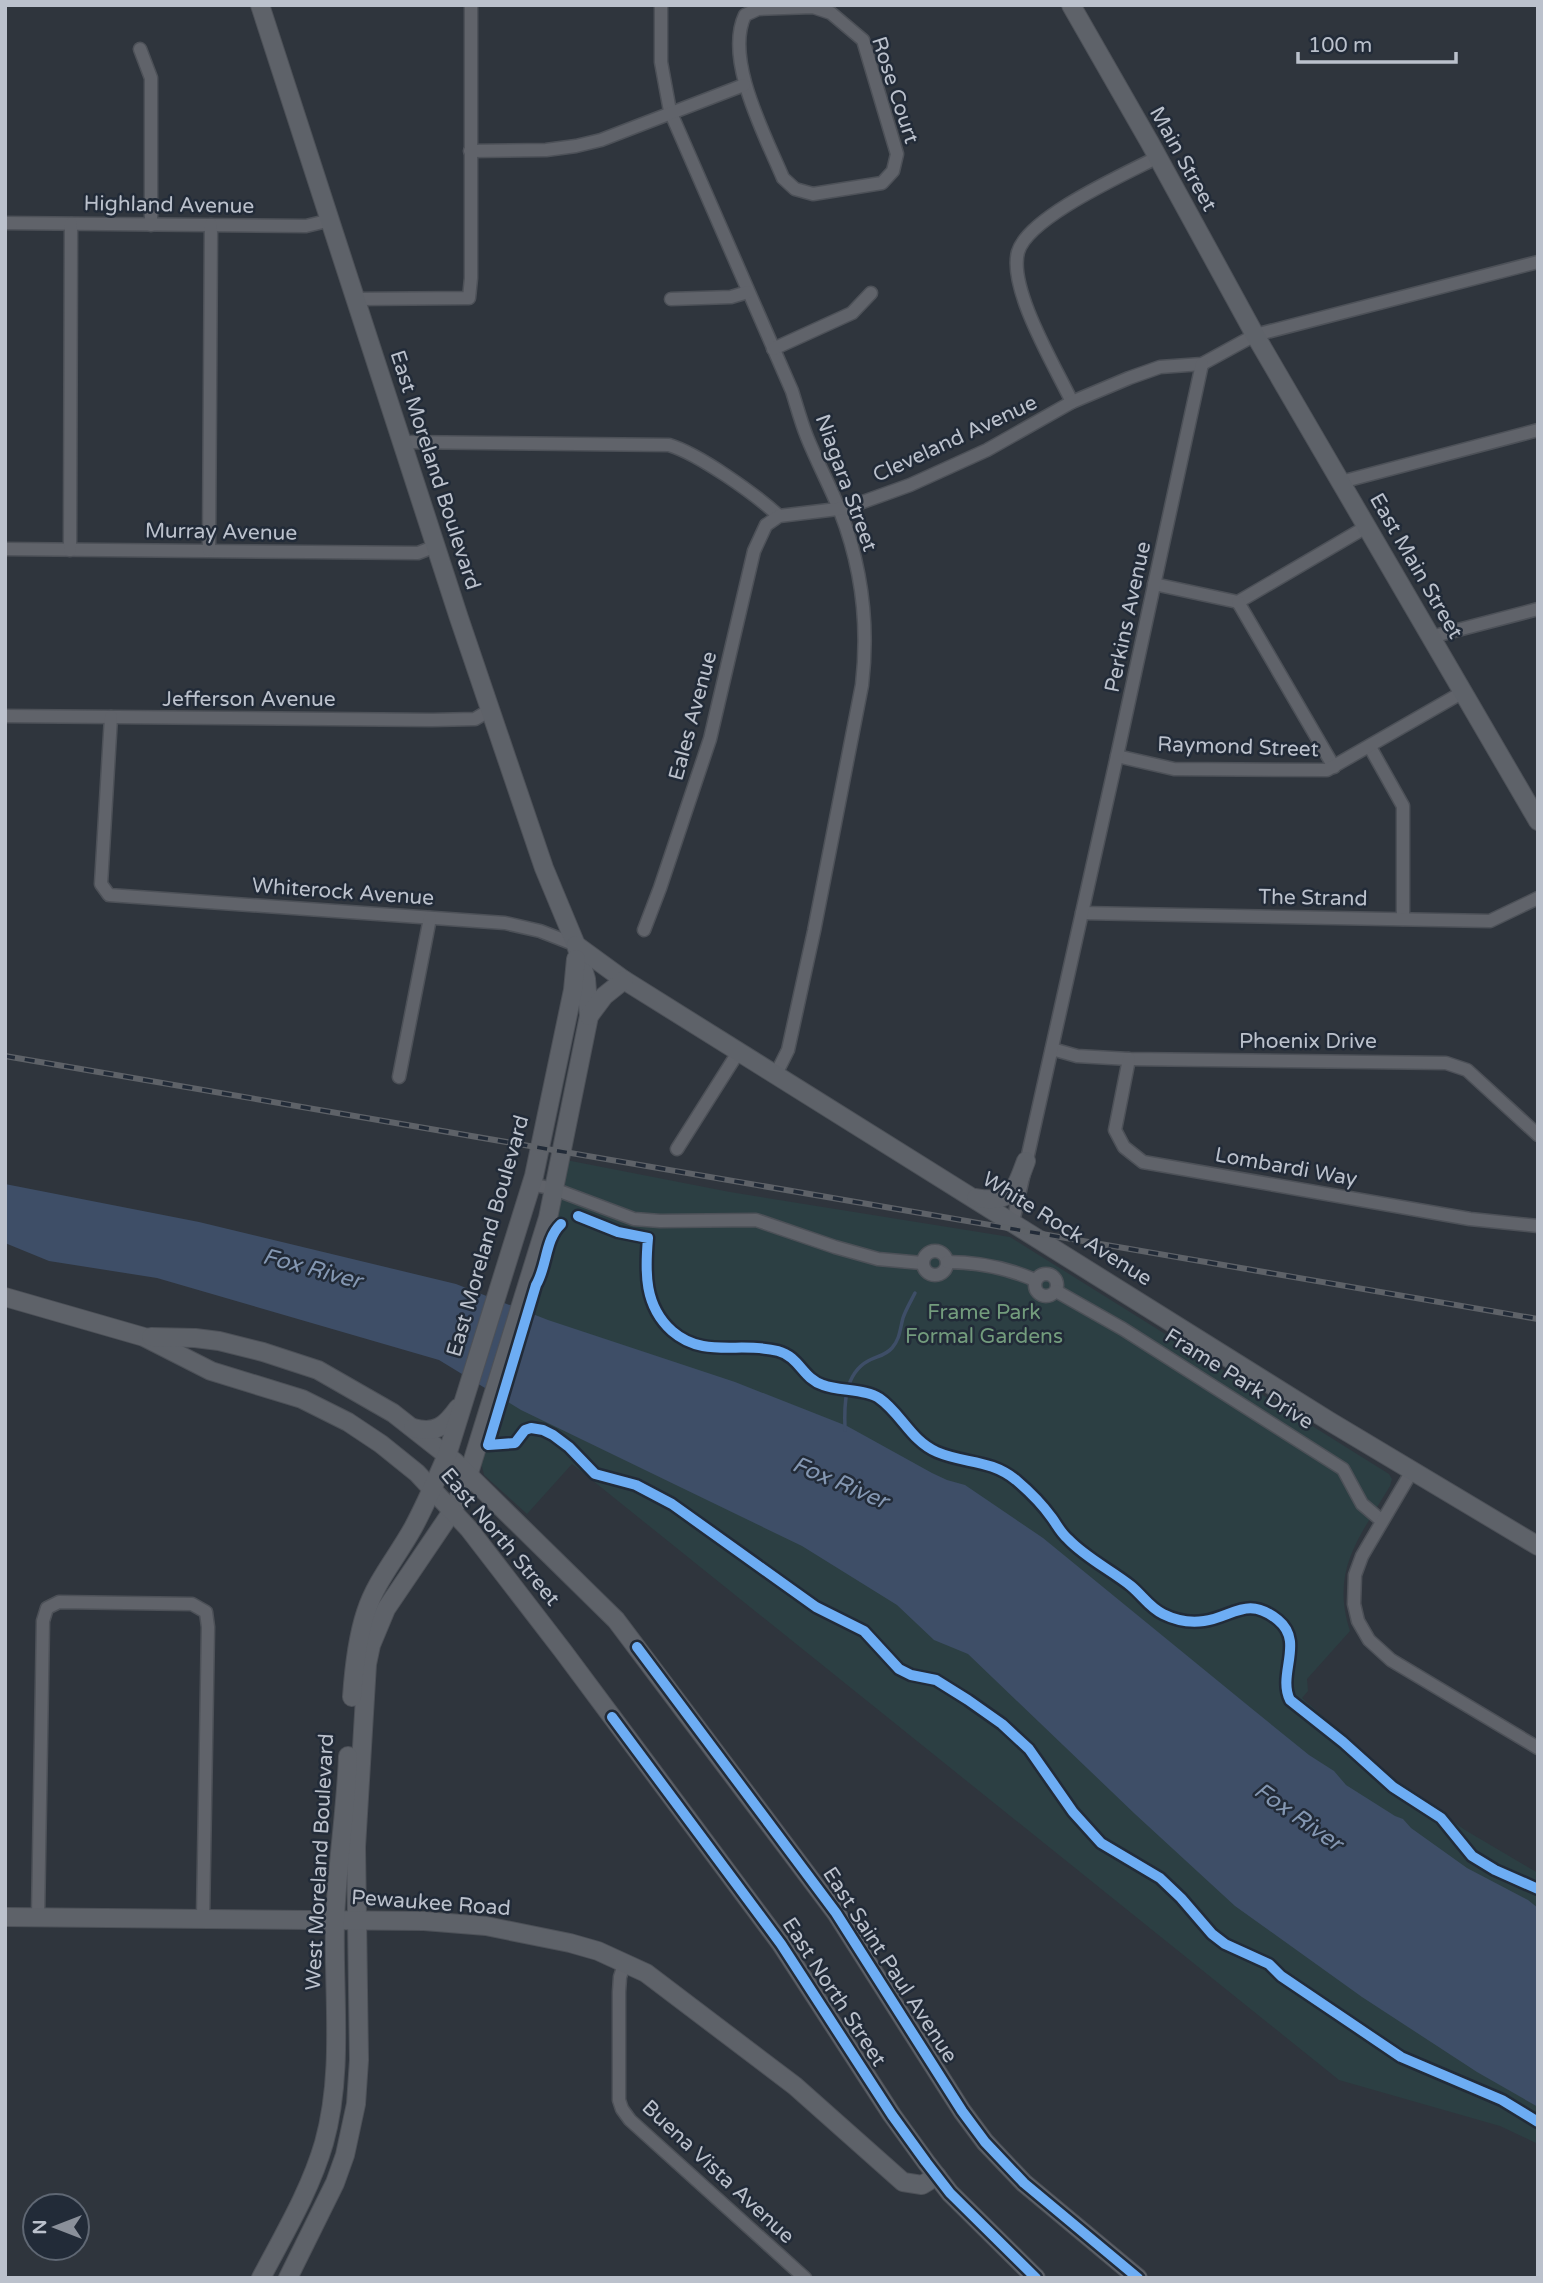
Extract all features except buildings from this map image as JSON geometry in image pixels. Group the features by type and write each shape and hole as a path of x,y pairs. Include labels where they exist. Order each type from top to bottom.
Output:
{"main road":[{"name":"East Moreland Boulevard","path":"260,5 490,710 544,868 576,945 586,979 589,1016 555,1189 509,1299 477,1398 448,1472"},
{"name":"Main Street","path":"1071,5 1255,335"},
{"name":"East Main Street","path":"1255,335 1463,692 1530,792 1538,821"},
{"name":"East Moreland Boulevard","path":"477,1398 509,1299 512,1247 531,1184 554,1084 572,990 576,945"},
{"name":"White Rock Avenue","path":"576,945 624,980 1412,1471 1538,1546"},
{"path":"589,1016 604,996 624,980"},
{"path":"554,1084 575,1088"},
{"path":"973,1197 998,1200 1010,1194 1018,1184 1026,1161"},
{"name":"East North Street","path":"5,1297 144,1337 211,1371 302,1399 338,1417 396,1455 448,1472"},
{"name":"East North Street","path":"144,1337 219,1341 318,1370 376,1402 413,1428 448,1472 453,1510 564,1651 781,1944 885,2104 937,2176 950,2193 1036,2278"},
{"path":"274,1390 310,1393 352,1413 448,1472"},
{"path":"413,1428 431,1431 438,1429 477,1398"},
{"name":"West Moreland Boulevard","path":"261,2278 309,2184 327,2126 333,2094 335,1920 354,1670 361,1632 366,1613 383,1575 448,1472 477,1398"},
{"name":"West Moreland Boulevard","path":"288,2278 328,2200 345,2155 358,2081 358,1819 364,1689 369,1655 386,1609 453,1510 448,1472"},
{"name":"East Saint Paul Avenue","path":"448,1472 589,1591 623,1629 836,1913 962,2111 985,2142 1024,2183 1138,2278"},
{"name":"Pewaukee Road","path":"5,1917 424,1921 486,1926 570,1943 625,1962 657,1980 756,2055 838,2123 903,2182 922,2185 937,2176"},
{"path":"335,2000 359,2001"},
{"path":"327,2126 351,2131"}],"street":[{"path":"356,299 469,298 471,5"},
{"name":"Niagara Street","path":"661,5 661,62 670,111 792,391 806,436 839,509 860,580 866,619 866,655 862,684 814,931 788,1050 776,1074"},
{"name":"Rose Court","path":"813,7 831,13 863,40 898,154 894,171 883,183 813,194 795,189 783,178 744,85 738,28 744,15 758,9 813,7"},
{"path":"140,49 151,78 151,225"},
{"path":"470,151 546,150 601,140 670,111 744,85"},
{"path":"1072,402 1022,294 1017,272 1018,254 1024,239 1061,209 1158,157"},
{"name":"Highland Avenue","path":"5,223 306,226 331,220"},
{"path":"70,550 71,224"},
{"path":"209,550 211,225"},
{"path":"1202,364 1255,335 1538,262"},
{"path":"671,299 731,297 748,292"},
{"path":"773,349 852,313 871,292"},
{"name":"Cleveland Avenue","path":"779,516 839,509 877,497 943,471 1032,427 1072,402 1160,367 1202,364"},
{"name":"Perkins Avenue","path":"1013,1222 1202,364"},
{"path":"1341,482 1538,430"},
{"path":"402,442 669,445 693,456 760,498 779,516"},
{"name":"Eales Avenue","path":"644,930 710,739 754,551 766,526 779,516"},
{"path":"1154,584 1238,602 1366,527"},
{"name":"Murray Avenue","path":"5,549 418,552 436,546"},
{"path":"1238,602 1334,767"},
{"path":"1431,637 1538,609"},
{"name":"Raymond Street","path":"1117,756 1174,769 1327,770 1463,692"},
{"name":"Jefferson Avenue","path":"5,716 432,720 475,719 490,710"},
{"name":"Whiterock Avenue","path":"111,717 101,884 109,895 505,923 540,930 576,945"},
{"path":"1370,747 1403,807 1403,919"},
{"name":"The Strand","path":"1082,913 1490,921 1538,898"},
{"path":"399,1077 430,918"},
{"name":"Phoenix Drive","path":"1052,1049 1076,1056 1129,1059 1446,1063 1467,1070 1538,1135"},
{"path":"677,1149 739,1051"},
{"name":"Lombardi Way","path":"1129,1059 1115,1130 1124,1147 1143,1162 1470,1219 1538,1226"},
{"name":"Frame Park Drive","path":"531,1184 555,1189 634,1219 756,1220 878,1259 922,1263 923,1268 933,1274 944,1271 947,1262 985,1265 1016,1272 1035,1280 1044,1273 1051,1275 1058,1284 1056,1291 1123,1329 1343,1469 1362,1504 1382,1521"},
{"path":"1412,1471 1362,1556 1354,1586 1358,1621 1369,1640 1391,1660 1538,1748"},
{"path":"38,1917 43,1621 47,1608 58,1602 192,1604 204,1609 208,1627 204,1918"},
{"name":"Buena Vista Avenue","path":"625,1962 619,1992 619,2100 622,2109 630,2120 805,2278"}],"green space":[{"name":"Frame Park Formal Gardens","path":"566,1160 730,1192 1010,1237 1389,1474 1392,1479 1390,1486 1359,1538 1346,1571 1345,1609 1350,1631 1307,1679 1308,1691 1302,1698 1404,1787 1465,1830 1538,1873 1538,2144 1500,2126 1339,2080 572,1464 527,1514 484,1475 481,1462"}],"water":[{"name":"Fox River","path":"5,1184 199,1222 456,1284 548,1320 735,1382 847,1426 932,1473 965,1485 1043,1538 1309,1755 1334,1771 1346,1785 1403,1819 1411,1828 1467,1868 1538,1908 1538,2107 1477,2072 1362,1997 1235,1906 968,1654 934,1640 897,1605 802,1546 521,1410 439,1360 157,1278 49,1261 5,1243"}],"waterway":[{"path":"845,1430 847,1391 854,1374 868,1361 887,1353 895,1345 904,1315 915,1293"}],"railway":[{"path":"5,1056 1538,1319"}],"cycle path":[{"path":"578,1216 618,1232 648,1238 647,1276 651,1300 663,1321 684,1339 710,1347 764,1348 778,1351 791,1358 816,1382 874,1395 887,1404 928,1447 947,1456 997,1468 1016,1480 1040,1503 1075,1546 1131,1586 1163,1614 1199,1622 1249,1608 1267,1613 1278,1620 1286,1629 1289,1638 1286,1680 1290,1700 1343,1742 1393,1787 1441,1818 1472,1856 1495,1870 1538,1889"},
{"path":"561,1224 549,1245 488,1445 515,1443 525,1430 543,1430 569,1447 595,1474 636,1485 672,1504 816,1607 864,1631 899,1669 911,1675 936,1680 1002,1724 1029,1749 1073,1812 1101,1843 1160,1878 1212,1934 1225,1944 1269,1964 1281,1976 1401,2057 1502,2100 1538,2122"},
{"path":"637,1647 836,1913 962,2111 985,2142 1024,2183 1138,2278"},
{"path":"612,1717 781,1944 892,2115 926,2162 950,2193 1036,2278"}]}
